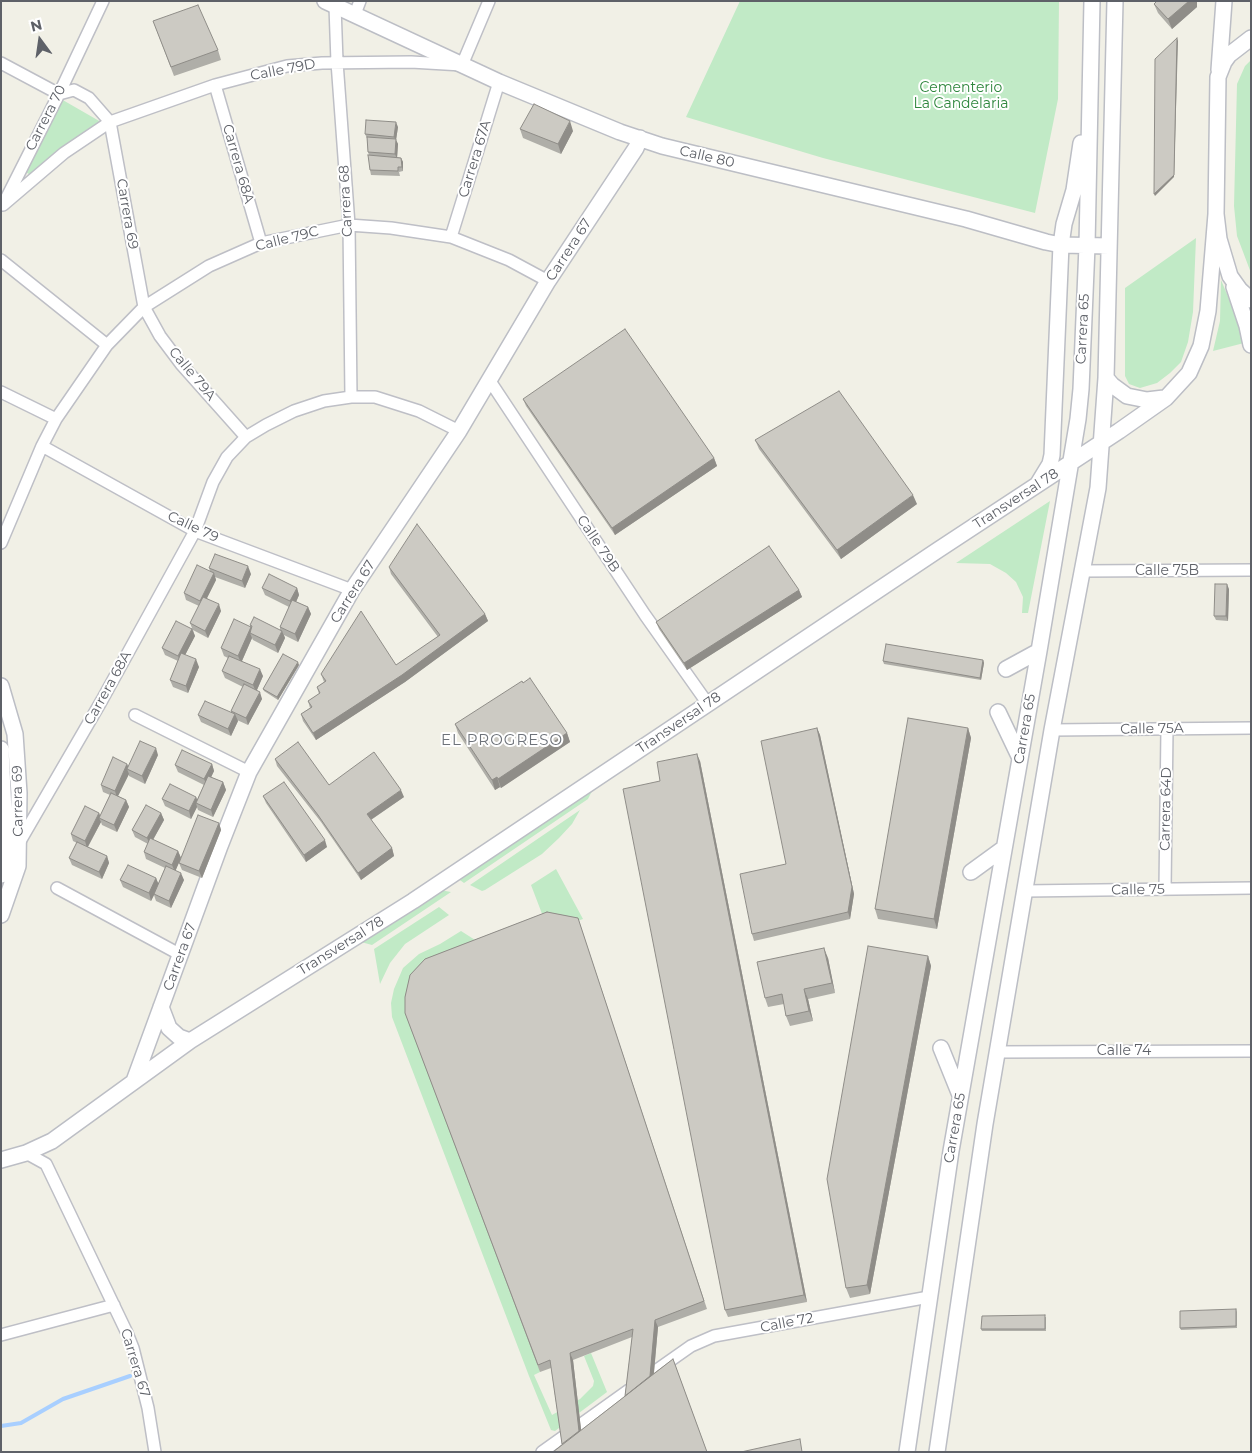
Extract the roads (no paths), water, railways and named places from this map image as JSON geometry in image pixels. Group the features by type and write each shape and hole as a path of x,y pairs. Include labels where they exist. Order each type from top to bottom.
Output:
{"main road":[{"name":"Carrera 65","path":"907,1452 960,1095 1039,651 1081,389 1087,246 1092,1"},
{"name":"Carrera 65","path":"937,1452 970,1219 997,1052 1052,730 1096,506 1106,378 1115,1"},
{"path":"1224,1 1218,77 1216,214 1219,239 1247,326 1251,345"},
{"name":"Calle 80","path":"330,3 357,7 462,65 499,82 594,122 662,146 966,219 1061,245 1109,246"},
{"path":"1218,77 1220,69 1229,55 1251,38"},
{"path":"1035,487 1046,472 1052,456 1061,245 1064,224 1074,190 1091,72"},
{"name":"Carrera 67","path":"134,1081 249,772 352,590 459,431 548,280 640,138"},
{"name":"Transversal 78","path":"1,1160 26,1153 52,1142 190,1041 413,901 1166,398 1189,373 1202,346 1208,310 1216,214"},
{"path":"1230,276 1240,290 1251,300"},
{"path":"1056,365 1081,389"},
{"path":"1106,378 1127,396 1147,400 1166,398"},
{"path":"1006,668 1039,651"},
{"name":"Carrera 69","path":"1,686 16,734 17,750 18,843 6,869"},
{"path":"998,712 1020,758"},
{"name":"Carrera 69","path":"1,749 6,855 1,915"},
{"path":"971,872 1004,848"},
{"path":"161,1007 169,1028 179,1037 190,1041"},
{"path":"941,1048 960,1095"}],"street":[{"name":"Carrera 70","path":"2,206 103,1"},
{"path":"462,65 489,1"},
{"name":"Carrera 68","path":"330,3 337,62 349,224 351,397"},
{"name":"Calle 79D","path":"2,206 64,153 110,122 215,85 287,66 337,62 411,62 462,65"},
{"path":"1,64 58,94 74,90 89,98 110,122"},
{"name":"Carrera 67A","path":"452,237 499,82"},
{"name":"Carrera 68A","path":"215,85 261,243"},
{"name":"Carrera 69","path":"110,122 144,307"},
{"name":"Calle 79C","path":"56,419 107,345 144,307 209,266 261,243 349,224 391,228 452,237 509,260 548,280"},
{"path":"1,260 107,345"},
{"name":"Calle 79A","path":"144,307 160,336 181,364 246,437"},
{"name":"Calle 79B","path":"490,381 645,615 708,704"},
{"path":"1,392 56,419 42,446 1,543"},
{"path":"195,531 213,482 227,457 246,437 294,411 324,401 351,397 375,397 419,411 459,431"},
{"name":"Calle 79","path":"42,446 195,531 352,590"},
{"name":"Carrera 68A","path":"18,843 102,700 195,531"},
{"name":"Calle 75B","path":"1083,572 1251,570"},
{"path":"135,715 249,772"},
{"name":"Calle 75A","path":"1052,730 1251,728"},
{"name":"Carrera 64D","path":"1165,889 1167,729"},
{"path":"57,888 181,955"},
{"name":"Calle 75","path":"1025,891 1251,888"},
{"name":"Calle 74","path":"997,1052 1251,1051"},
{"path":"26,1153 46,1164 52,1142"},
{"name":"Carrera 67","path":"46,1164 133,1348 148,1408 156,1452"},
{"name":"Calle 72","path":"654,1372 691,1346 714,1336 929,1296"},
{"path":"1,1335 114,1305"},
{"path":"580,1425 629,1390"},
{"path":"542,1452 563,1437"}],"waterway":[{"path":"1,1426 21,1423 63,1399 130,1376"}],"district":[{"name":"EL PROGRESO","path":"502,741"}],"park label":[{"name":"Cementerio La Candelaria","path":"961,96"}]}
